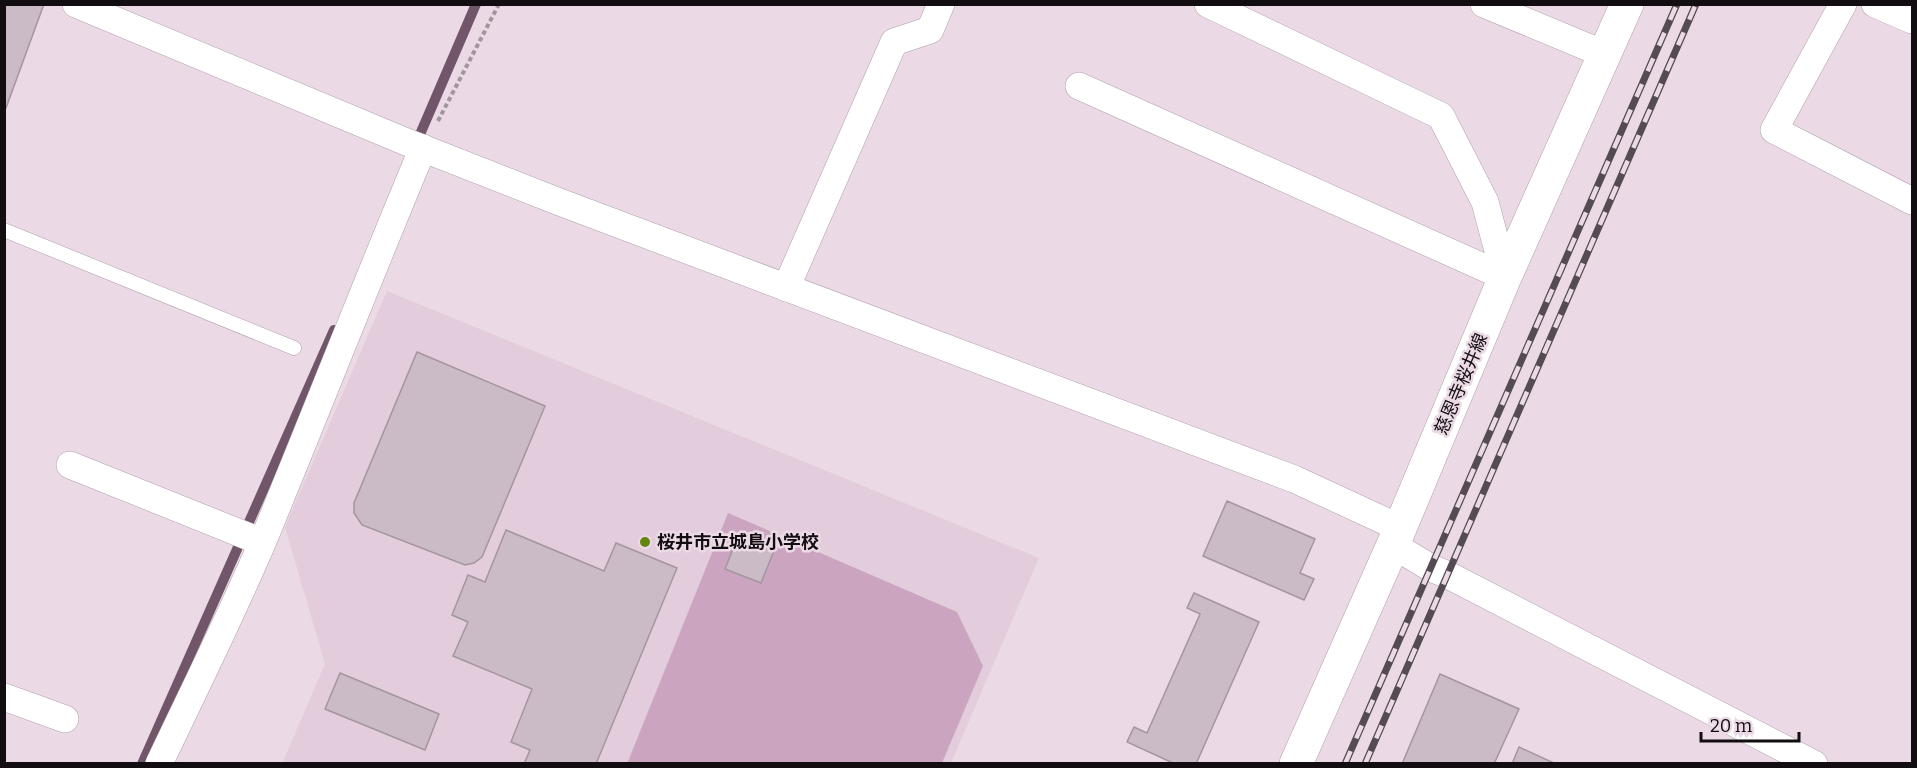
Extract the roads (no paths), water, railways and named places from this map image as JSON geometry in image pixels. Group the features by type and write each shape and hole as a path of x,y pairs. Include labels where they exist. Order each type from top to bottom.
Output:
{"main road":[{"name":"慈恩寺桜井線","path":"1296,764 1396,537 1505,277 1627,4"}],"street":[{"path":"76,4 420,147 1294,480 1396,537 1431,568 1448,574 1814,764"},
{"path":"786,288 894,42 930,30 941,4"},
{"path":"1208,4 1441,116 1485,202 1505,277"},
{"path":"1484,4 1604,54"},
{"path":"1843,4 1774,130 1912,201"},
{"path":"1875,4 1912,20"},
{"path":"1079,87 1505,277"},
{"path":"159,764 229,618 420,147"},
{"path":"70,465 259,540"},
{"path":"4,697 64,719"}],"lane":[{"path":"4,231 294,348"}],"waterway":[{"path":"415,146 476,4"},
{"path":"142,764 334,330"}],"railway":[{"path":"1345,764 1677,4"},
{"path":"1365,764 1696,4"}],"place":[{"name":"桜井市立城島小学校","path":"645,542"}]}
